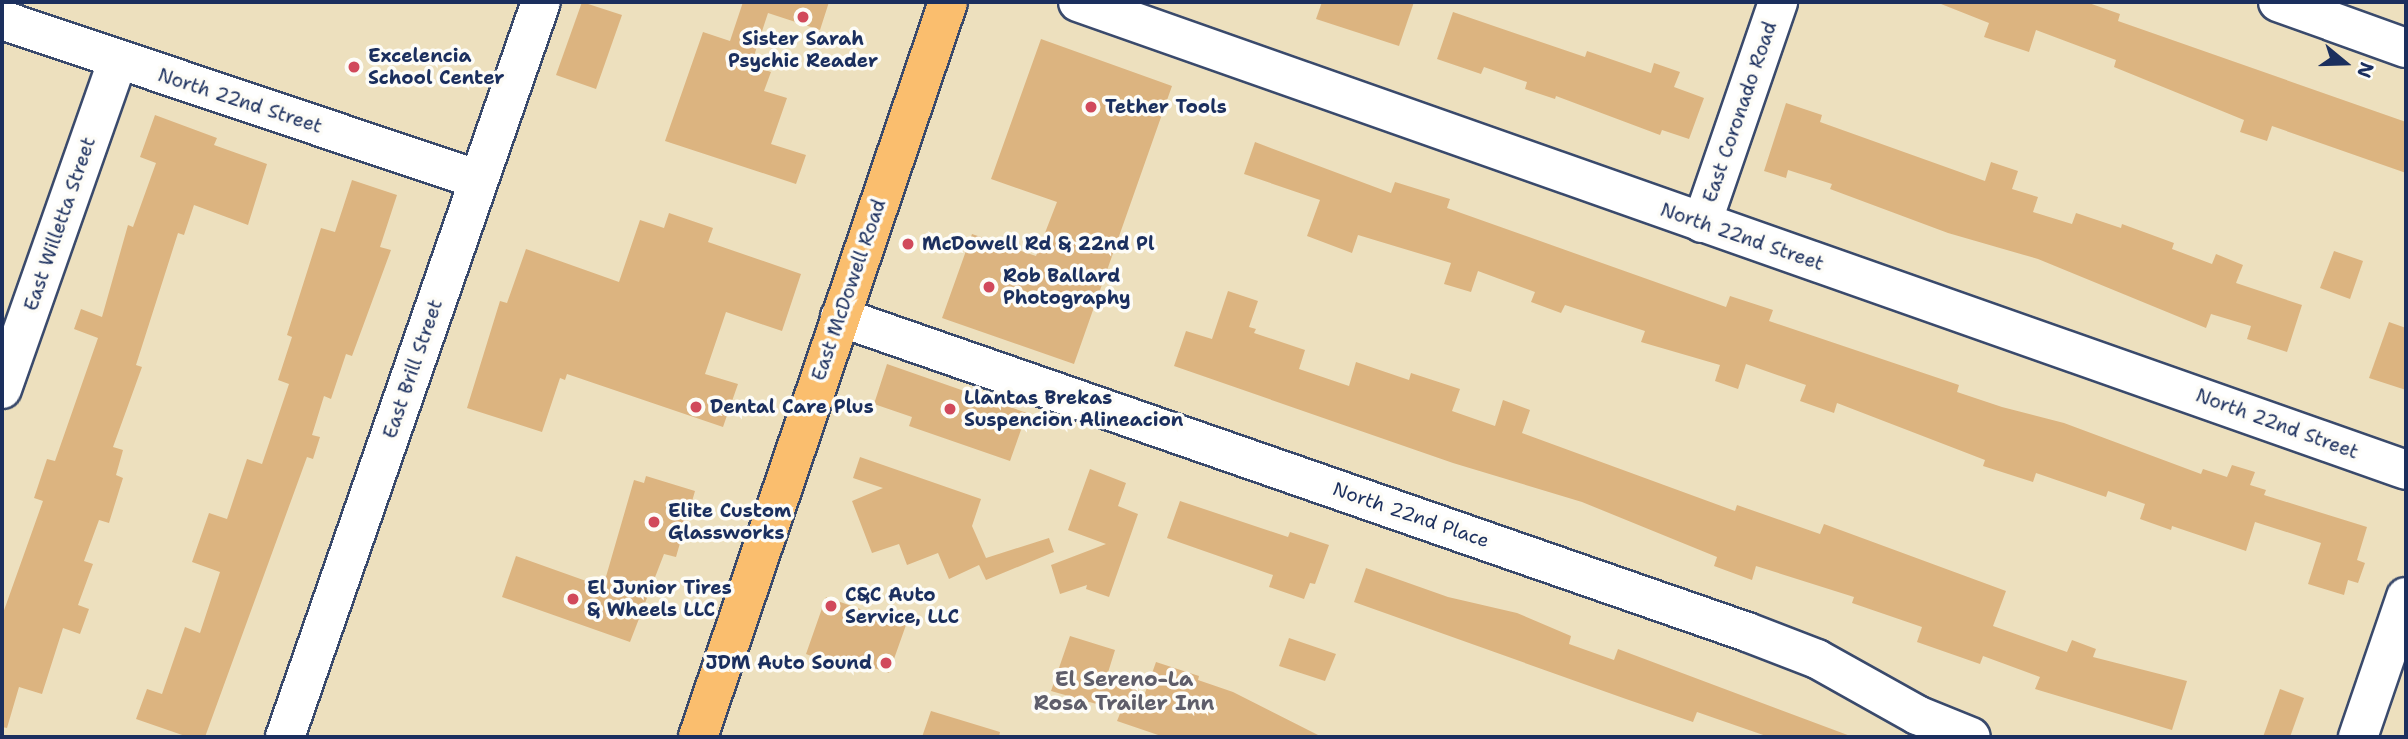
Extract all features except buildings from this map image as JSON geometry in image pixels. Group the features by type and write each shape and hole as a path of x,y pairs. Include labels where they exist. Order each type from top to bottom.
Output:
{"main road":[{"name":"East McDowell Road","path":"698,737 948,2"}],"street":[{"name":"East Brill Street","path":"285,737 541,2"},
{"name":"North 22nd Street","path":"1078,2 2406,470"},
{"name":"East Coronado Road","path":"1702,223 1778,2"},
{"path":"2278,2 2406,48"},
{"name":"North 22nd Street","path":"2,20 478,180"},
{"name":"East Willetta Street","path":"2,388 118,60"},
{"name":"North 22nd Place","path":"840,317 1746,632 1817,659 1917,715 1971,737"},
{"path":"2358,737 2406,597"}],"place":[{"name":"Sister Sarah Psychic Reader","path":"803,17"},
{"name":"Excelencia School Center","path":"354,67"},
{"name":"Tether Tools","path":"1091,107"},
{"name":"McDowell Rd & 22nd Pl","path":"908,244"},
{"name":"Rob Ballard Photography","path":"989,287"},
{"name":"Dental Care Plus","path":"696,407"},
{"name":"Llantas Brekas Suspencion Alineacion","path":"950,409"},
{"name":"Elite Custom Glassworks","path":"654,522"},
{"name":"El Junior Tires & Wheels LLC","path":"573,599"},
{"name":"C&C Auto Service, LLC","path":"831,606"},
{"name":"JDM Auto Sound","path":"886,663"}],"district":[{"name":"El Sereno-La Rosa Trailer Inn","path":"1124,691"}]}
